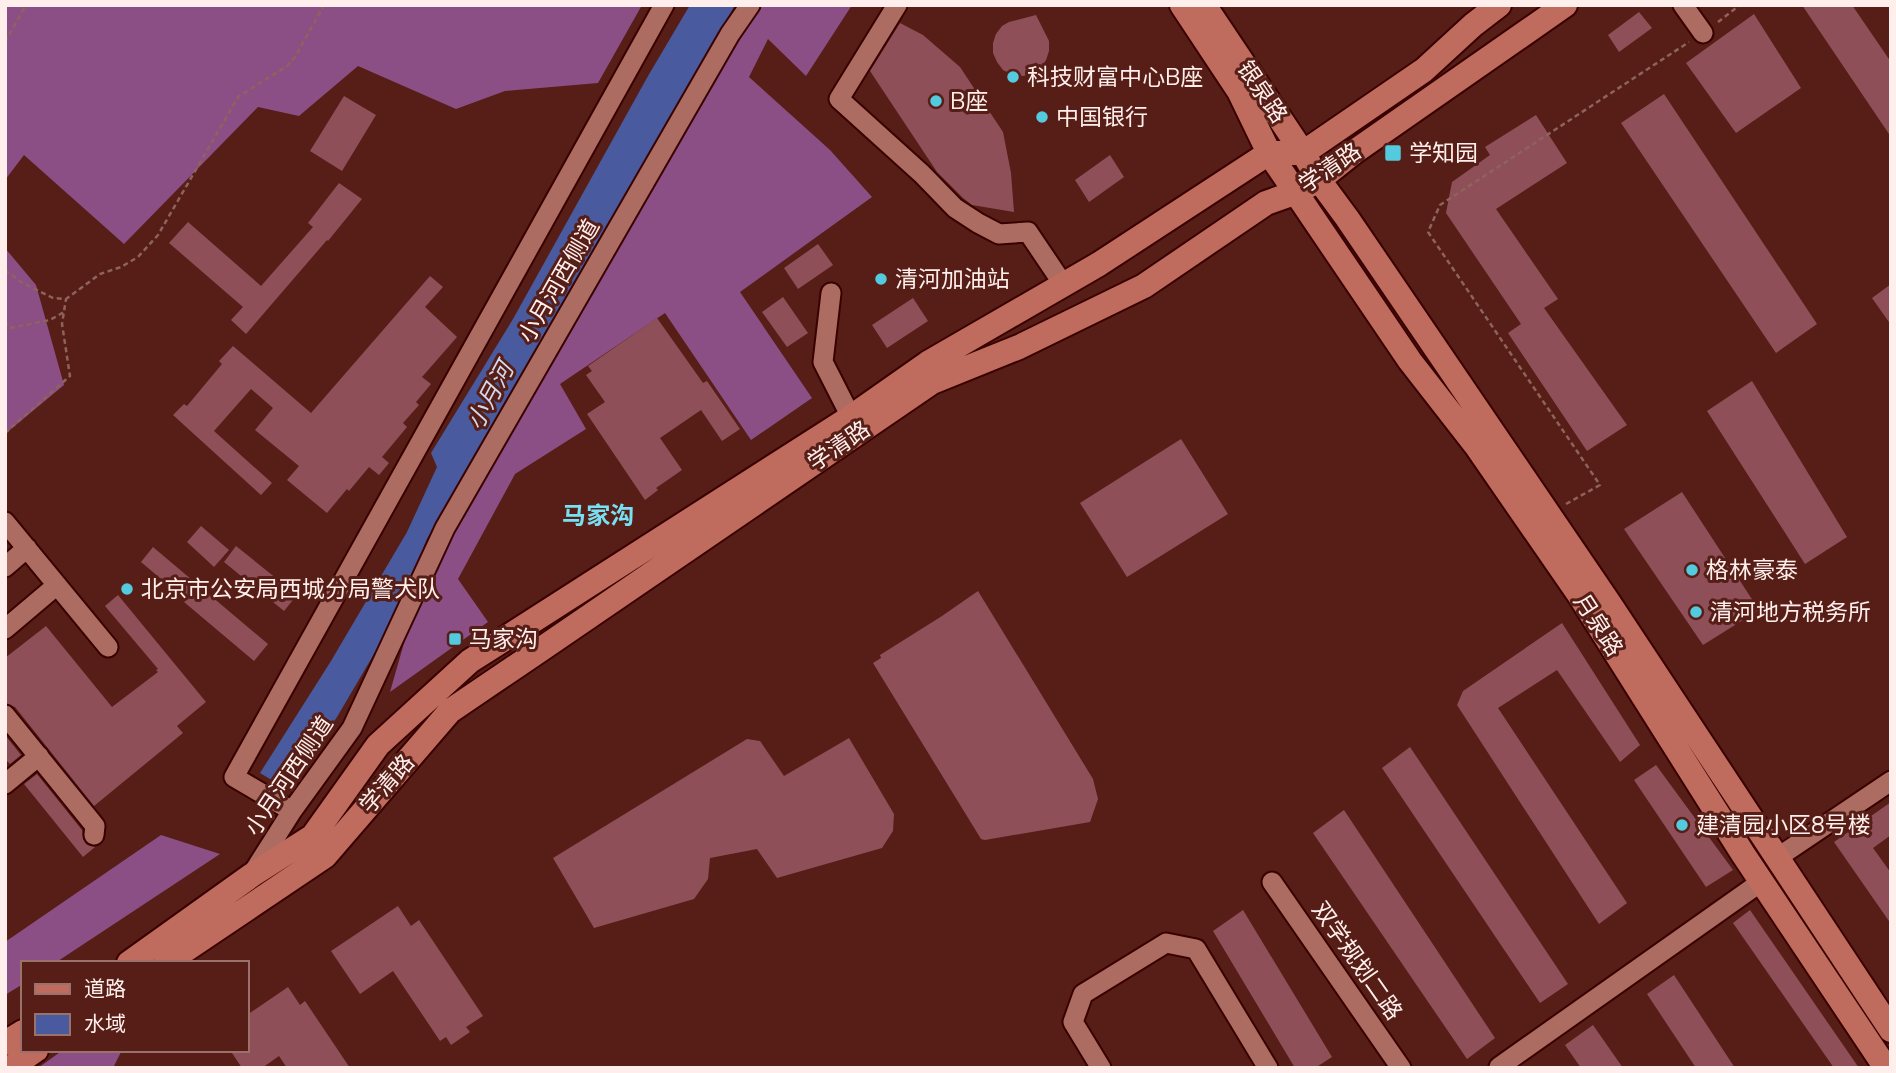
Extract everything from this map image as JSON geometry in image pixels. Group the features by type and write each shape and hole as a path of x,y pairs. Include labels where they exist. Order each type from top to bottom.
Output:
{"main road":[{"name":"银泉路","path":"1182,5 1239,91 1269,153 1297,192"},
{"name":"银泉路","path":"1204,5 1319,180"},
{"name":"学清路","path":"133,961 252,875 313,836 378,745 470,661 851,417 928,363 1099,264 1269,153 1303,153 1424,70 1499,5"},
{"name":"学清路","path":"169,961 325,856 450,711 932,382 1019,346 1144,286 1266,203 1297,192 1319,180 1354,152 1565,5"},
{"name":"月泉路","path":"1319,180 1548,514 1891,1030"},
{"name":"月泉路","path":"1297,192 1410,361 1477,447 1580,596 1761,882 1886,1068"},
{"path":"5,1043 21,1033"},
{"path":"10,1068 33,1052"}],"street":[{"path":"292,811 234,777 664,5"},
{"name":"小月河西侧道","path":"252,875 292,811 352,728 445,528 723,46 750,5"},
{"path":"897,5 839,99 956,208 999,234 1028,232 1063,284"},
{"path":"1683,5 1703,33"},
{"path":"831,293 822,362 851,417"},
{"path":"5,522 108,647"},
{"path":"5,567 27,548"},
{"path":"5,629 57,585"},
{"path":"5,715 95,826 94,835"},
{"path":"5,784 38,756"},
{"path":"1777,858 1891,781"},
{"name":"双学规划二路","path":"1272,882 1396,1066"},
{"path":"1499,1067 1761,882"},
{"path":"1101,1068 1073,1022 1083,994 1166,943 1196,949 1268,1068"}],"path":[{"path":"5,42 26,5"},
{"path":"5,270 21,282 53,298 66,299 100,274 121,267 138,257 158,235 238,97 287,66 295,57 324,5"},
{"path":"1548,514 1600,485 1428,232 1440,205 1703,33 1740,5"},
{"path":"5,433 70,376 62,324 66,299"},
{"path":"5,321 10,328 50,320 64,313"}],"shaded area":[{"path":"5,5 642,5 598,83 505,91 456,109 358,66 299,116 258,107 124,244 24,155 5,180"},
{"path":"762,5 852,5 806,76 768,39 749,77 830,150 872,197 740,292 812,398 751,440 665,313 560,384 586,429 515,474 458,579 488,622 390,692 406,636 428,581 484,472 704,95"},
{"path":"5,248 36,285 64,385 5,434"},
{"path":"161,835 220,854 58,961 21,961 21,985 5,995 5,942"},
{"path":"60,1052 121,1052 113,1068 38,1068"}],"water":[{"name":"小月河","path":"690,5 735,5 525,374 427,539 394,620 337,717 288,790 260,773 331,661 407,532 437,467 431,453 513,319"}],"building":[{"path":"1802,5 1852,5 1891,62 1891,137"},
{"path":"1639,12 1652,28 1619,52 1608,35"},
{"path":"1754,14 1801,88 1736,133 1686,63"},
{"path":"1036,15 1049,41 1046,60 1041,68 1032,74 1013,75 1003,70 993,53 996,34 1009,22"},
{"name":"B座","path":"900,23 923,35 960,67 1003,132 1011,173 1014,212 972,205 963,198 937,172 870,71"},
{"path":"1664,94 1817,324 1776,353 1621,123"},
{"path":"344,96 376,115 342,171 310,151"},
{"path":"1536,115 1567,163 1496,209 1558,299 1544,308 1627,425 1587,451 1508,333 1521,324 1446,213 1452,182 1490,155 1485,147"},
{"path":"1110,155 1124,177 1089,202 1075,180"},
{"path":"339,183 362,199 246,334 231,320 243,307 169,243 188,222 261,286 313,227 308,223"},
{"path":"818,244 833,265 798,289 784,268"},
{"path":"430,276 443,287 425,307 457,337 422,377 431,384 416,402 419,405 403,423 407,427 382,457 389,463 379,475 369,467 327,513 287,480 299,466 255,430 273,408 251,389 214,431 272,483 261,495 173,415 184,404 187,406 222,364 219,361 233,346 311,413"},
{"path":"1891,284 1891,325 1872,298"},
{"path":"783,297 808,333 787,347 762,312"},
{"path":"913,298 928,321 887,348 872,325"},
{"path":"657,318 703,383 707,381 740,429 722,441 701,410 660,438 682,470 656,488 658,490 645,500 587,414 605,402 586,375 592,371 588,366"},
{"path":"1752,381 1847,537 1805,564 1707,411"},
{"path":"1181,439 1228,514 1127,577 1080,503"},
{"name":"格林豪泰","path":"1682,492 1759,610 1703,645 1624,529"},
{"path":"201,526 229,550 214,567 187,542"},
{"path":"236,546 297,595 284,611 224,562"},
{"path":"153,547 268,644 254,661 141,562"},
{"path":"978,591 1093,779 1098,799 1090,822 981,839 873,663 881,658 880,655"},
{"path":"118,595 206,702 177,726 183,733 94,806 15,707 5,703 5,658 46,626 112,707 158,672 105,606"},
{"path":"1562,623 1640,745 1620,762 1557,670 1498,708 1627,903 1599,924 1457,705 1463,691"},
{"path":"5,735 21,755 10,764 5,759"},
{"path":"849,738 894,814 893,831 882,848 777,878 757,849 710,858 708,879 694,899 594,928 553,858 747,739 760,741 784,776"},
{"path":"1410,747 1568,984 1540,1003 1382,768"},
{"name":"建清园小区8号楼","path":"1656,765 1733,870 1706,887 1634,780"},
{"path":"37,774 82,830 86,844 95,847 83,857 24,784"},
{"path":"1891,802 1891,835 1873,848 1891,873 1891,924 1834,842"},
{"path":"1344,810 1495,1038 1467,1059 1313,833"},
{"path":"398,906 411,926 419,920 483,1016 466,1027 470,1032 451,1045 446,1037 440,1041 393,971 360,994 331,951"},
{"path":"1243,910 1332,1057 1315,1068 1295,1068 1213,931"},
{"path":"1750,910 1859,1068 1834,1068 1733,923"},
{"path":"1674,975 1735,1068 1696,1068 1647,994"},
{"path":"288,987 300,1005 305,1001 350,1068 287,1068 279,1056 262,1068 242,1068 231,1052 248,1052 248,1014"},
{"path":"1593,1025 1623,1068 1581,1068 1565,1045"}],"place":[{"name":"科技财富中心B座","path":"1013,77"},
{"name":"B座","path":"936,101"},
{"name":"中国银行","path":"1042,117"},
{"name":"学知园","path":"1393,153"},
{"name":"清河加油站","path":"881,279"},
{"name":"格林豪泰","path":"1692,570"},
{"name":"北京市公安局西城分局警犬队","path":"127,589"},
{"name":"清河地方税务所","path":"1696,612"},
{"name":"马家沟","path":"455,639"},
{"name":"建清园小区8号楼","path":"1682,825"}],"district":[{"name":"马家沟","path":"598,516"}]}
